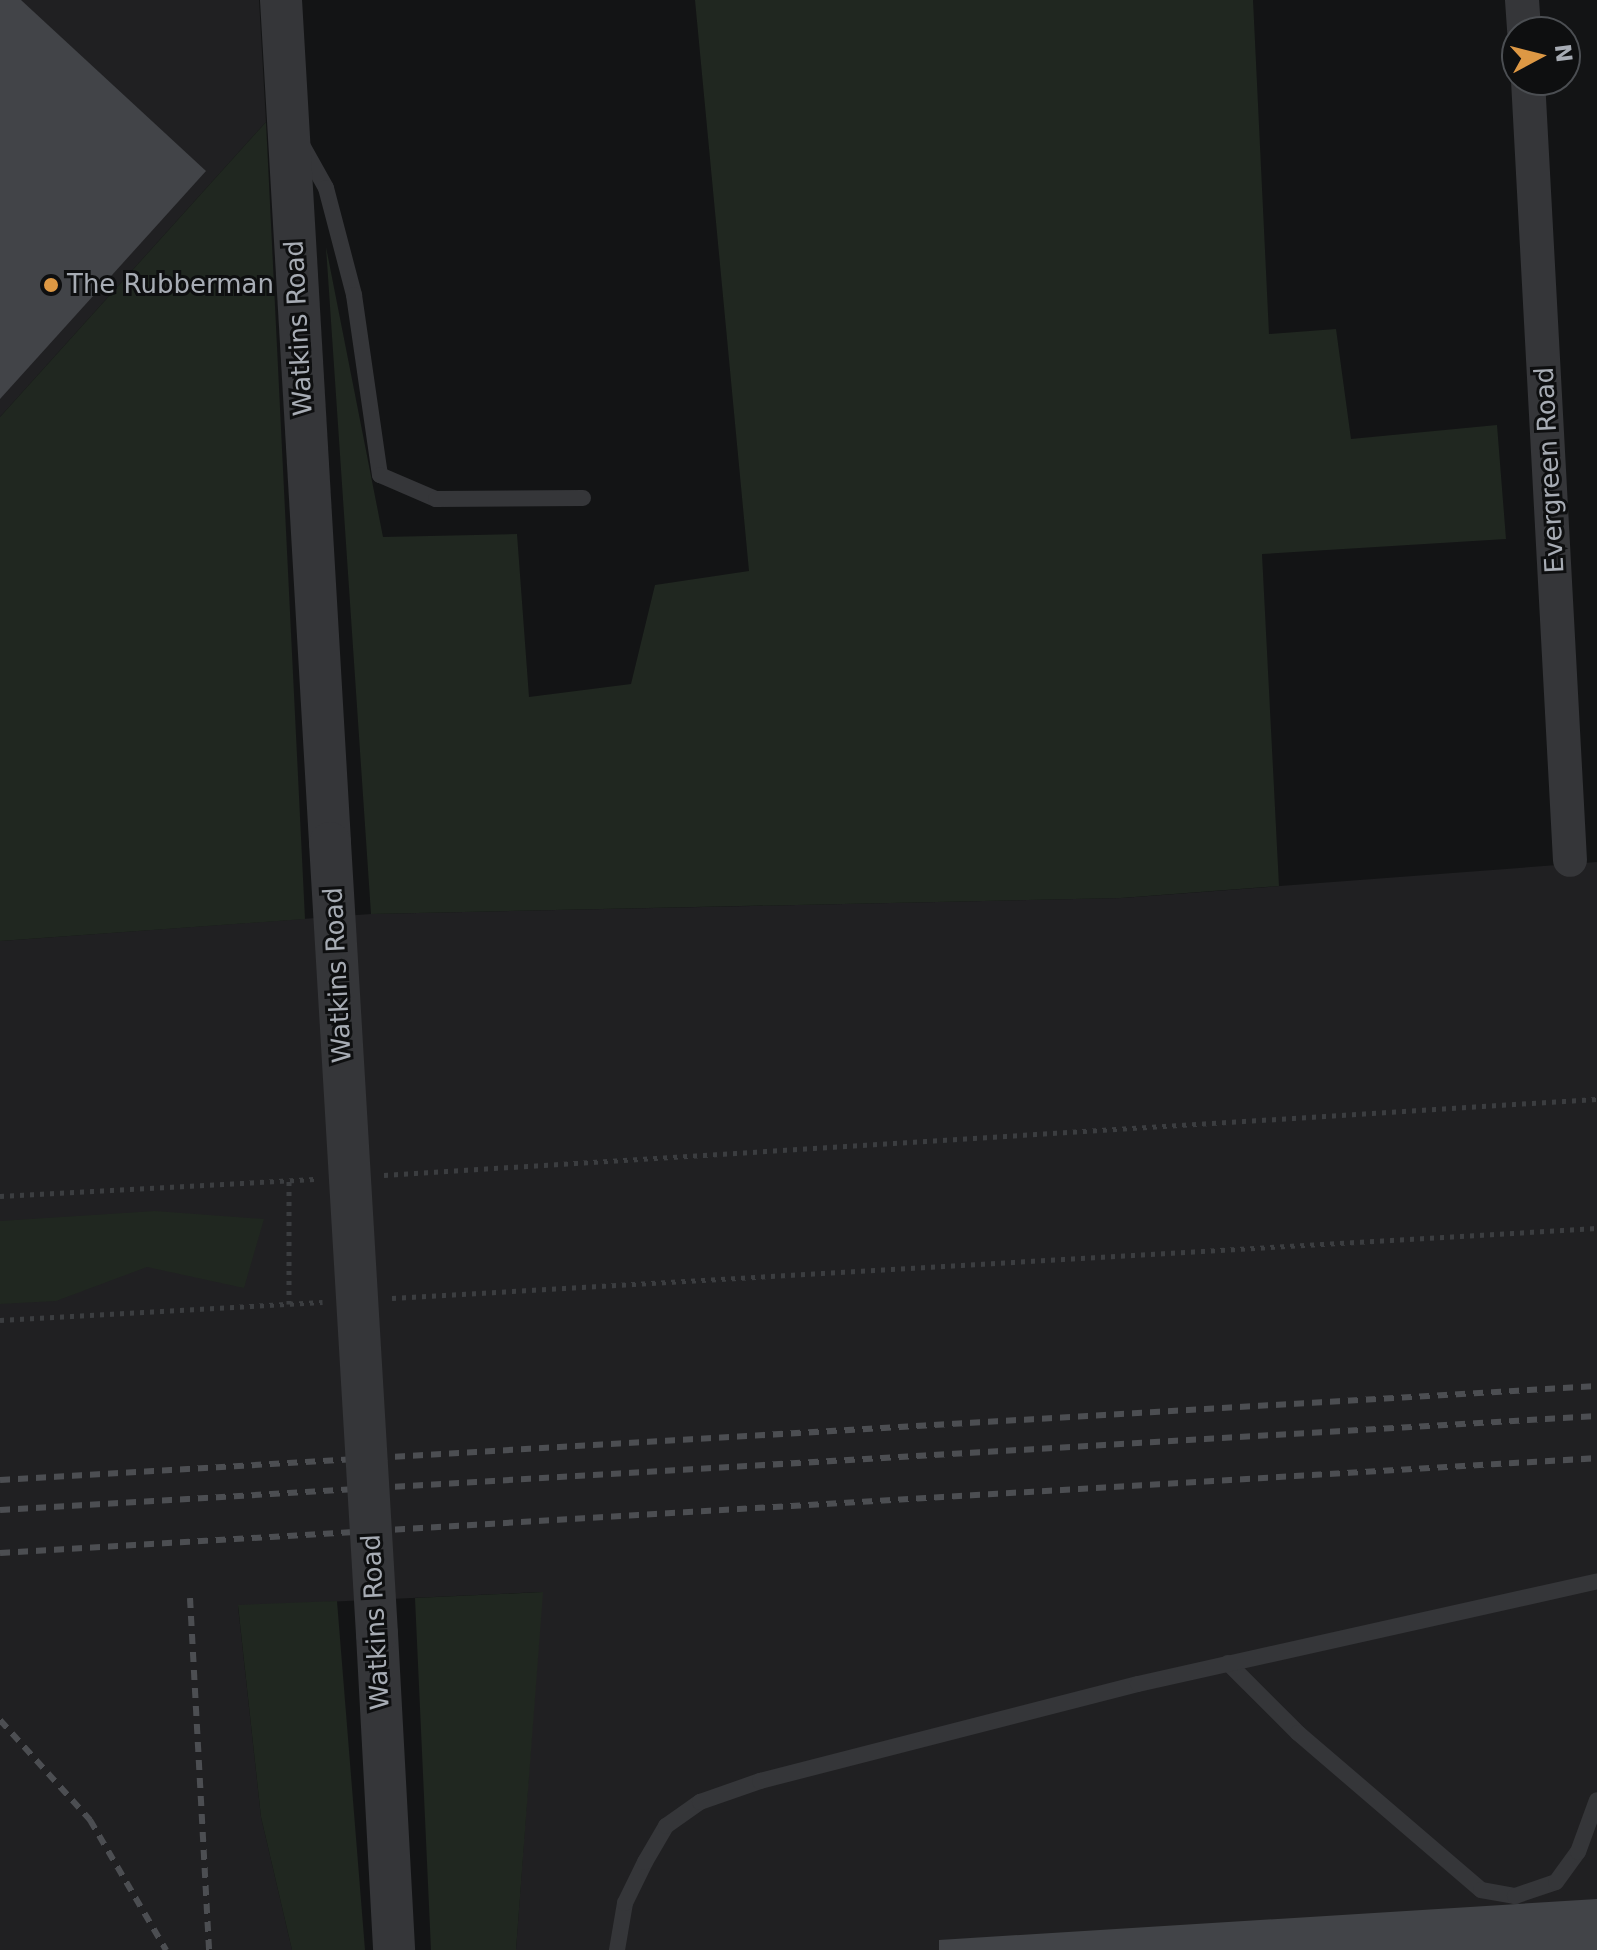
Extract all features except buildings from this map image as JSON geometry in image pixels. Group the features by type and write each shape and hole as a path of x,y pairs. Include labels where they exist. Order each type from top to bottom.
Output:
{"street":[{"name":"Watkins Road","path":"281,0 394,1950"},
{"name":"Evergreen Road","path":"1529,96 1570,860"}],"lane":[{"path":"288,119 326,188 354,295 380,475 436,499 583,498"},
{"path":"617,1950 625,1903 645,1862 666,1826 700,1802 760,1781 1228,1663 1597,1581"},
{"path":"1228,1663 1298,1733 1481,1890 1515,1896 1556,1882 1578,1852 1597,1800"}],"path":[{"path":"368,1176 1597,1099"},
{"path":"0,1196 320,1179"},
{"path":"289,1181 289,1304"},
{"path":"385,1299 1597,1228"},
{"path":"0,1320 337,1302"}],"shaded area":[{"name":"The Rubberman","path":"0,0 259,0 266,122 0,417"},
{"path":"695,0 1253,0 1269,334 1336,329 1351,439 1497,425 1506,539 1262,554 1279,886 1121,898 371,914 326,247 383,537 517,534 529,697 631,684 655,585 749,571"},
{"path":"266,122 305,919 0,941 0,417"},
{"path":"1597,862 1597,1950 516,1950 542,1592 238,1606 261,1817 292,1950 0,1950 0,941 371,914 1122,898"},
{"path":"155,1211 264,1219 244,1288 147,1267 56,1301 0,1304 0,1221"},
{"path":"543,1592 516,1950 431,1950 415,1598"},
{"path":"337,1601 365,1950 292,1950 261,1817 238,1605"}],"railway":[{"path":"0,1480 1597,1386"},
{"path":"0,1510 1597,1416"},
{"path":"0,1553 1597,1458"},
{"path":"190,1598 209,1950"},
{"path":"0,1720 90,1820 166,1950"}],"place":[{"name":"The Rubberman","path":"51,285"}]}
